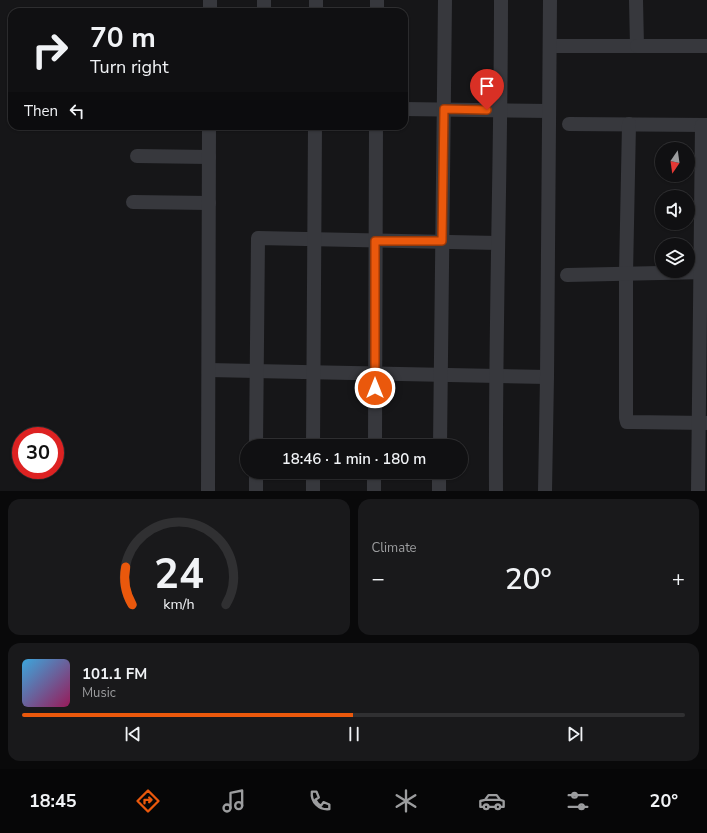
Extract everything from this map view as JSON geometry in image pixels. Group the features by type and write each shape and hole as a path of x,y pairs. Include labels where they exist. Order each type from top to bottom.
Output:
{"street":[{"path":"440,439 445,0"},
{"path":"496,491 495,376 501,110 501,0"},
{"path":"545,491 548,377 550,0"},
{"path":"636,0 637,46"},
{"path":"550,46 707,46"},
{"path":"408,109 550,111"},
{"path":"569,124 704,125 703,423 698,491"},
{"path":"629,124 626,274 626,418 627,422 703,423"},
{"path":"208,491 210,130"},
{"path":"313,439 315,130"},
{"path":"375,439 376,130"},
{"path":"137,156 209,157"},
{"path":"133,202 209,202"},
{"path":"256,439 258,238 498,243"},
{"path":"567,275 704,272"},
{"path":"208,370 548,377"},
{"path":"256,479 256,491"},
{"path":"313,479 313,491"},
{"path":"374,479 374,491"},
{"path":"439,479 439,491"}],"route":[{"path":"375,388 375,241 442,241 444,109 487,110"}]}
